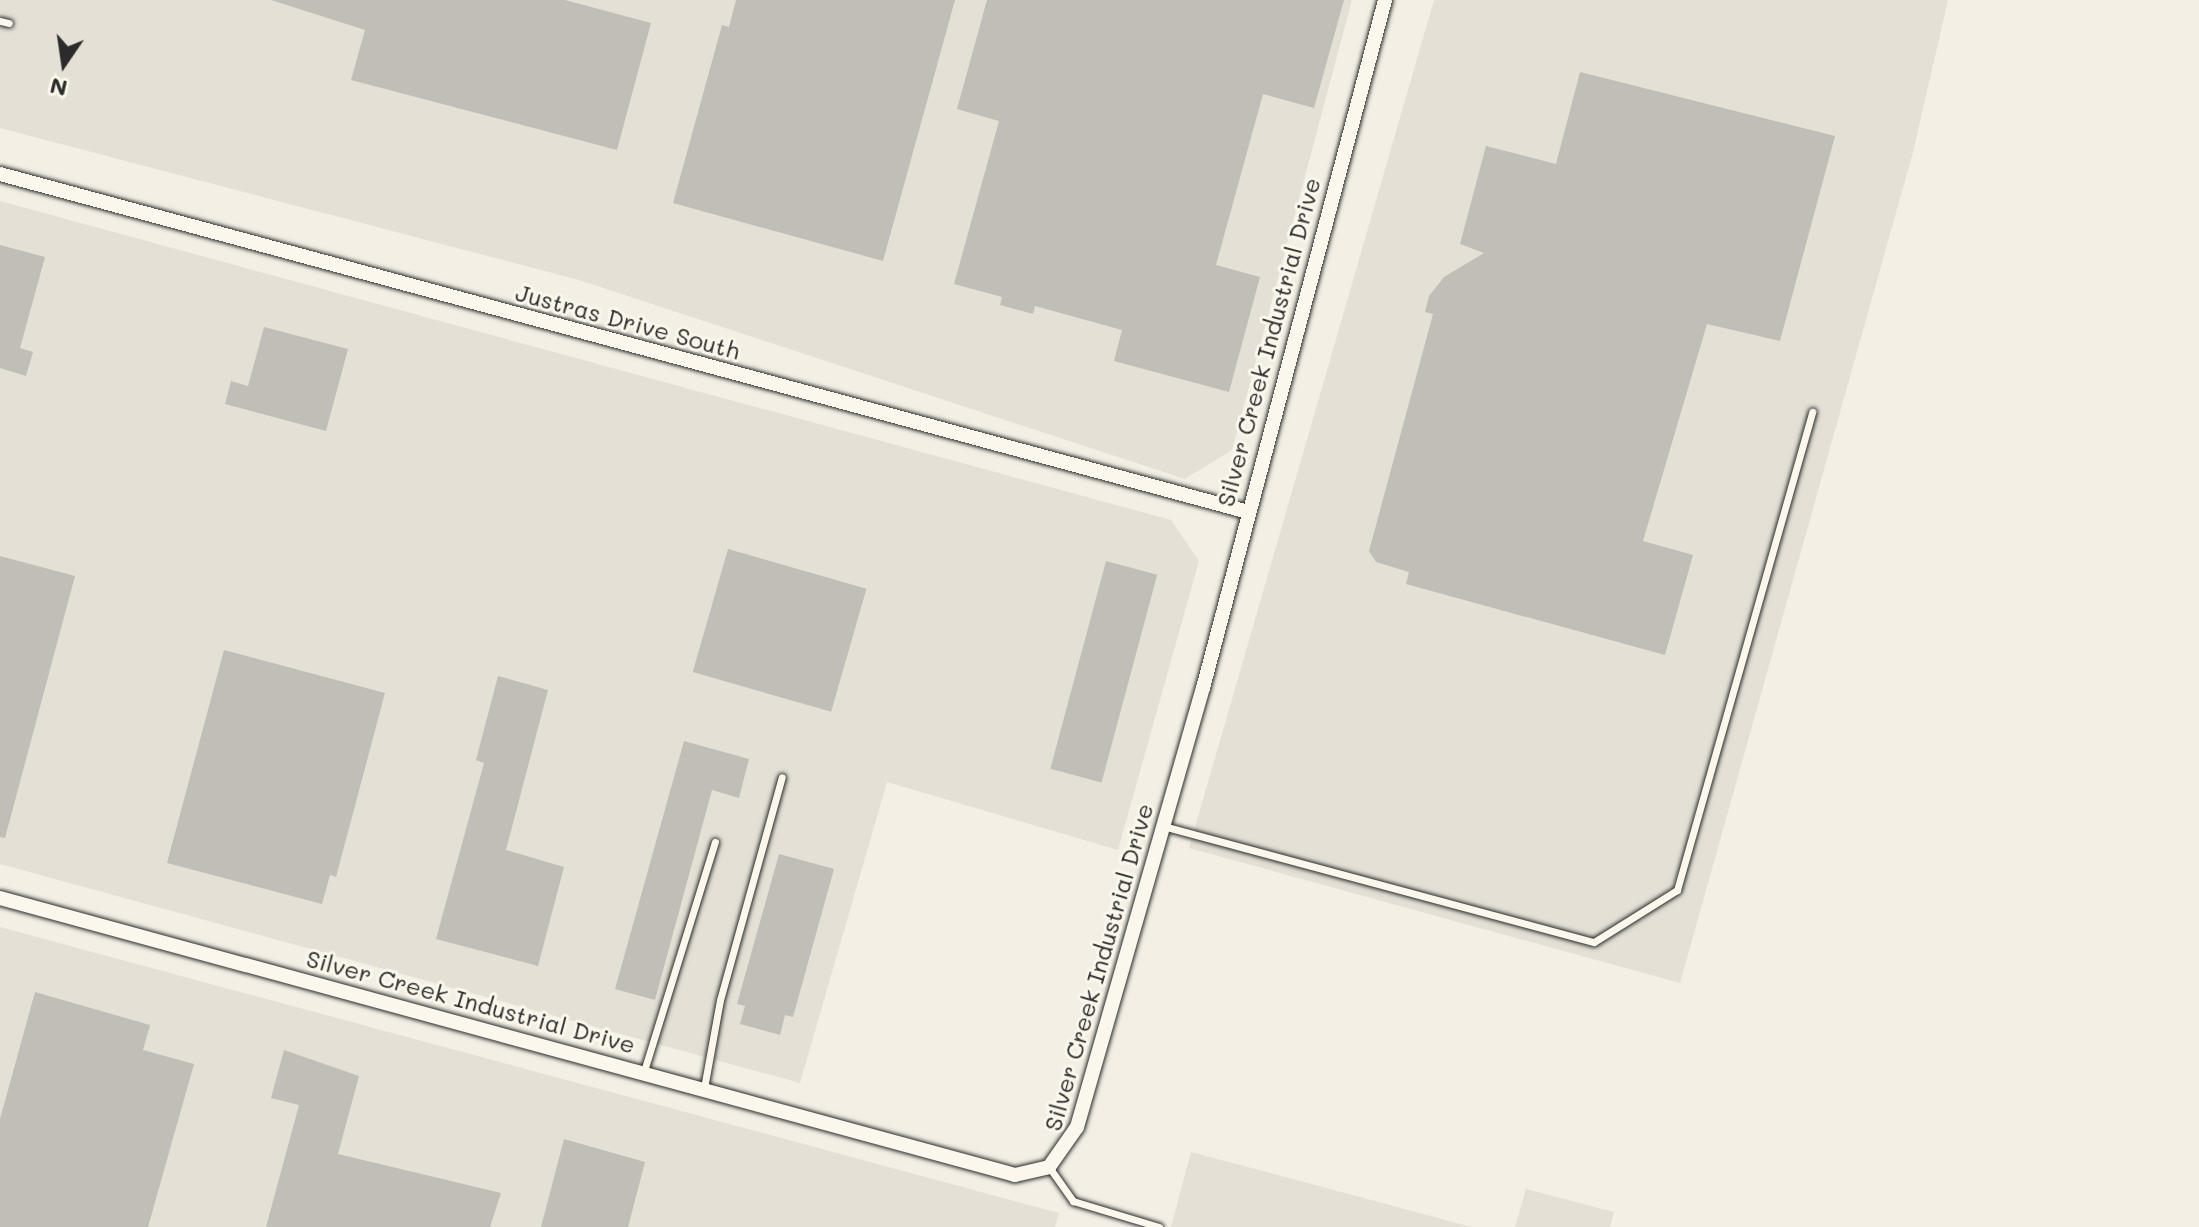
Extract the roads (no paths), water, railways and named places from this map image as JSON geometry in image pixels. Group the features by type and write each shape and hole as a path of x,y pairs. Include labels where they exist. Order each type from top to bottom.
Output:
{"street":[{"name":"Silver Creek Industrial Drive","path":"0,898 644,1071 1015,1175 1049,1167 1077,1127 1385,0"},
{"name":"Justras Drive South","path":"0,174 1245,511"}],"lane":[{"path":"1161,826 1594,942 1677,890 1812,412"},
{"path":"704,1088 720,1000 782,777"},
{"path":"644,1071 715,842"},
{"path":"1049,1167 1073,1201 1159,1227"}]}
